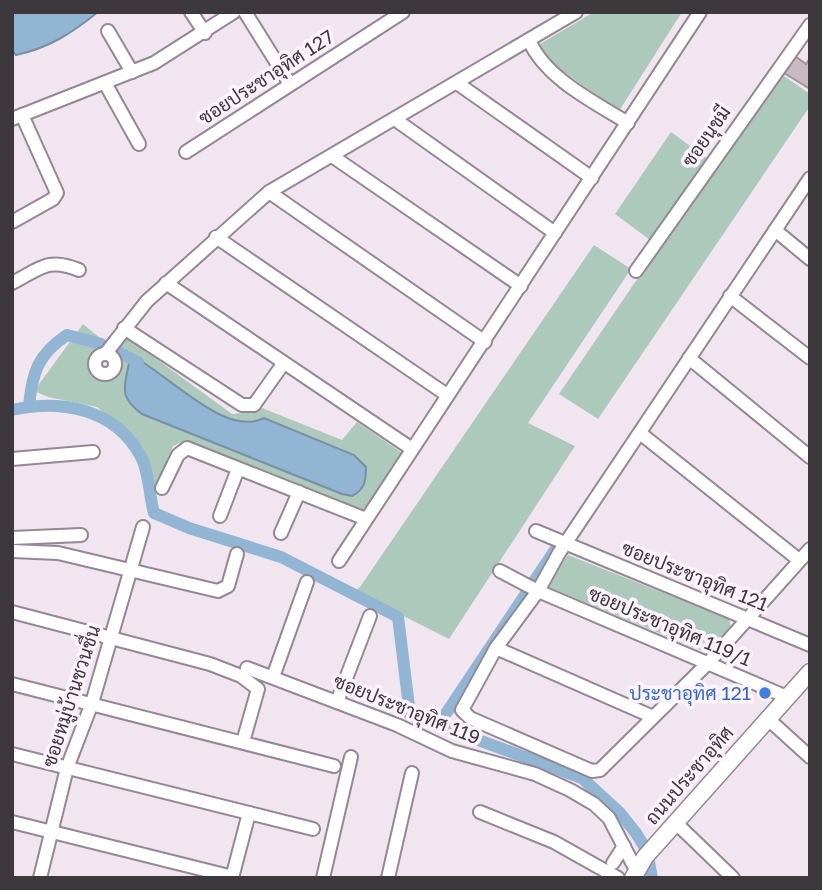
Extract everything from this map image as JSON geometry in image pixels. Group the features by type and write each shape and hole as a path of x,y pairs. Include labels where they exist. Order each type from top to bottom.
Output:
{"main road":[{"name":"ถนนประชาอุทิศ","path":"641,864 767,718 809,674"}],"street":[{"path":"191,12 205,33"},
{"path":"12,222 53,199 57,193 17,117 168,55 234,12"},
{"path":"245,12 290,84"},
{"name":"ซอยประชาอุทิศ 127","path":"186,152 403,12"},
{"path":"106,353 124,328 166,283 269,192 396,120 576,12"},
{"path":"339,561 700,12"},
{"name":"ซอยนุชมี","path":"636,271 810,25"},
{"path":"108,31 132,72"},
{"path":"529,40 534,53 549,69 628,123"},
{"path":"105,83 139,144"},
{"path":"457,83 592,178"},
{"path":"396,120 555,233"},
{"path":"332,156 521,286"},
{"path":"810,178 566,544 538,591 496,648 463,704 464,713 592,771 600,769 709,662 810,549"},
{"path":"269,192 485,342"},
{"path":"775,230 810,259"},
{"path":"216,237 447,396"},
{"path":"12,283 50,263 64,264 79,270"},
{"path":"166,283 412,449"},
{"path":"730,296 810,358"},
{"path":"124,328 234,401 249,406 254,405 283,364"},
{"path":"689,358 810,457"},
{"path":"640,433 799,561"},
{"path":"162,488 178,455 187,448 366,519"},
{"path":"12,459 93,452"},
{"path":"220,516 238,469"},
{"path":"281,533 299,492"},
{"name":"ซอยหมู่บ้านชวนชื่น","path":"40,878 67,768 92,704 143,527"},
{"name":"ซอยประชาอุทิศ 121","path":"537,531 810,645"},
{"path":"12,538 81,535"},
{"path":"12,551 58,553 224,590 237,554"},
{"name":"ซอยประชาอุทิศ 119/1","path":"500,571 538,591 787,696"},
{"path":"273,677 307,582"},
{"path":"12,612 209,664 241,676 256,686 258,693 243,742"},
{"path":"337,702 370,617"},
{"path":"496,648 651,716"},
{"name":"ซอยประชาอุทิศ 119","path":"247,668 337,702 452,751 535,774 570,790 594,804 609,818 624,846 641,864"},
{"path":"12,684 334,766"},
{"path":"767,718 810,757"},
{"path":"12,754 313,828"},
{"path":"323,878 351,757"},
{"path":"388,878 412,773"},
{"path":"480,811 554,842 617,878"},
{"path":"12,822 233,877 249,813"},
{"path":"676,823 733,878"},
{"path":"613,863 624,846"}],"green space":[{"path":"594,12 682,12 619,111 543,57 540,44"},
{"path":"778,72 810,94 810,106 598,419 559,394"},
{"path":"671,132 708,159 650,240 615,214"},
{"path":"594,245 631,269 528,423 575,446 449,639 354,591 360,587"},
{"path":"83,324 100,338 88,364 94,378 103,380 115,377 117,355 112,351 125,336 232,414 254,412 262,408 342,440 357,422 405,455 362,511 352,511 182,442 173,446 153,492 146,456 123,429 97,407 48,397 34,391"},
{"path":"568,555 729,619 731,627 707,653 546,586"}],"water":[{"path":"98,12 60,39 16,55 12,50 12,14"},
{"path":"119,350 153,369 210,410 247,422 264,418 354,455 366,467 362,487 352,496 342,494 142,414 126,395 125,382 130,357"}],"building":[{"path":"795,56 806,64 810,58 810,89 784,73"}],"waterway":[{"path":"29,406 38,365 57,342 67,335 101,344"},
{"path":"118,352 138,362"},
{"path":"12,410 67,407 101,417 129,439 140,455 154,513 189,528 281,557 398,617 410,715 582,778 620,813 636,833 647,851 652,878"},
{"path":"439,724 555,550"}],"place":[{"name":"ประชาอุทิศ 121","path":"765,693"}]}
